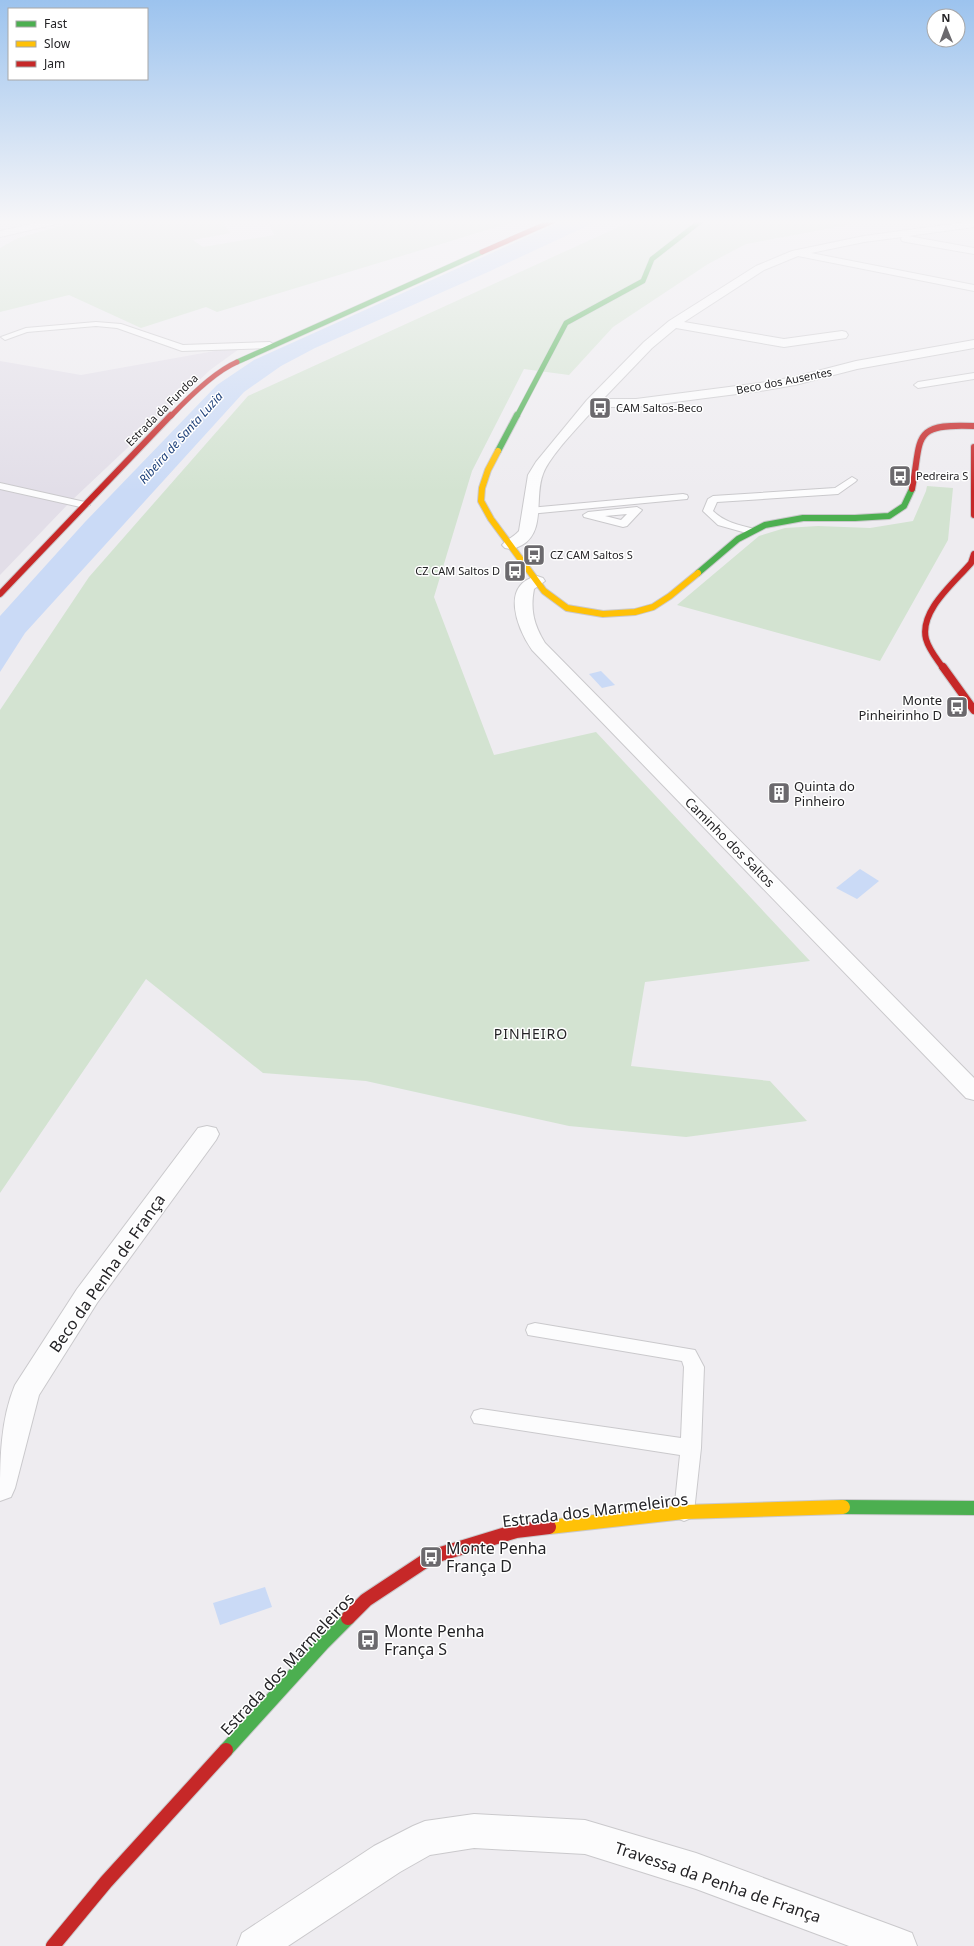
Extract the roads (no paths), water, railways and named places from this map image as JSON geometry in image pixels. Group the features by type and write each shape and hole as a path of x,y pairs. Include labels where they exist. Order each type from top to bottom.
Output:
{"main road":[{"name":"Estrada da Fundoa","path":"0,594 183,403 207,382 228,366 270,345 348,311"},
{"path":"588,311 566,323 488,470 482,488 481,500 491,519 544,591 568,608 603,614 635,612 653,607 670,596 750,531 775,521 796,518 858,518 884,516 896,513 909,503 913,490 918,444 921,436 933,428 957,425 974,426"},
{"path":"974,446 974,516"},
{"path":"974,554 971,563 930,610 925,622 926,639 932,652 974,710"},
{"name":"Estrada dos Marmeleiros","path":"53,1946 106,1882 323,1643 366,1600 431,1558 516,1531 684,1512 865,1506 974,1508"}],"street":[{"path":"510,545 521,539 527,532 535,475 560,440 592,403 648,345 673,324 693,311"},
{"path":"673,324 784,343 842,335"},
{"name":"Beco dos Ausentes","path":"592,403 636,403 760,387 794,381 856,365 974,344"},
{"name":"Caminho dos Saltos","path":"537,581 526,587 523,600 523,616 527,629 538,646 974,1092"},
{"name":"Beco da Penha de França","path":"0,1488 25,1393 87,1296 207,1134"},
{"name":"Travessa da Penha de França","path":"255,1946 387,1859 425,1838 474,1831 585,1837 696,1871 899,1946"}],"lane":[{"path":"5,337 26,330 96,324 118,326 182,348 270,345"},
{"path":"918,385 974,376"},
{"path":"750,531 730,526 715,519 708,511 713,499 838,491 852,480"},
{"path":"0,486 85,505"},
{"path":"529,511 634,506 683,497"},
{"path":"534,1330 688,1355 694,1368 691,1448 684,1512"},
{"path":"481,1417 691,1448"}],"water":[{"name":"Ribeira de Santa Luzia","path":"363,311 400,311 315,348 281,366 244,392 25,633 0,672 0,616 85,522 217,385 254,360"},
{"path":"601,671 615,685 602,688 589,674"},
{"path":"860,869 879,881 857,899 836,888"},
{"path":"265,1587 272,1607 220,1625 213,1603"}],"place":[{"name":"CAM Saltos-Beco","path":"600,408"},
{"name":"Pedreira S","path":"900,476"},
{"name":"CZ CAM Saltos S","path":"534,555"},
{"name":"CZ CAM Saltos D","path":"515,571"},
{"name":"Monte Pinheirinho D","path":"957,707"},
{"name":"Quinta do Pinheiro","path":"779,793"},
{"name":"Monte Penha França D","path":"431,1557"},
{"name":"Monte Penha França S","path":"368,1640"}],"district":[{"name":"PINHEIRO","path":"531,1034"}]}
